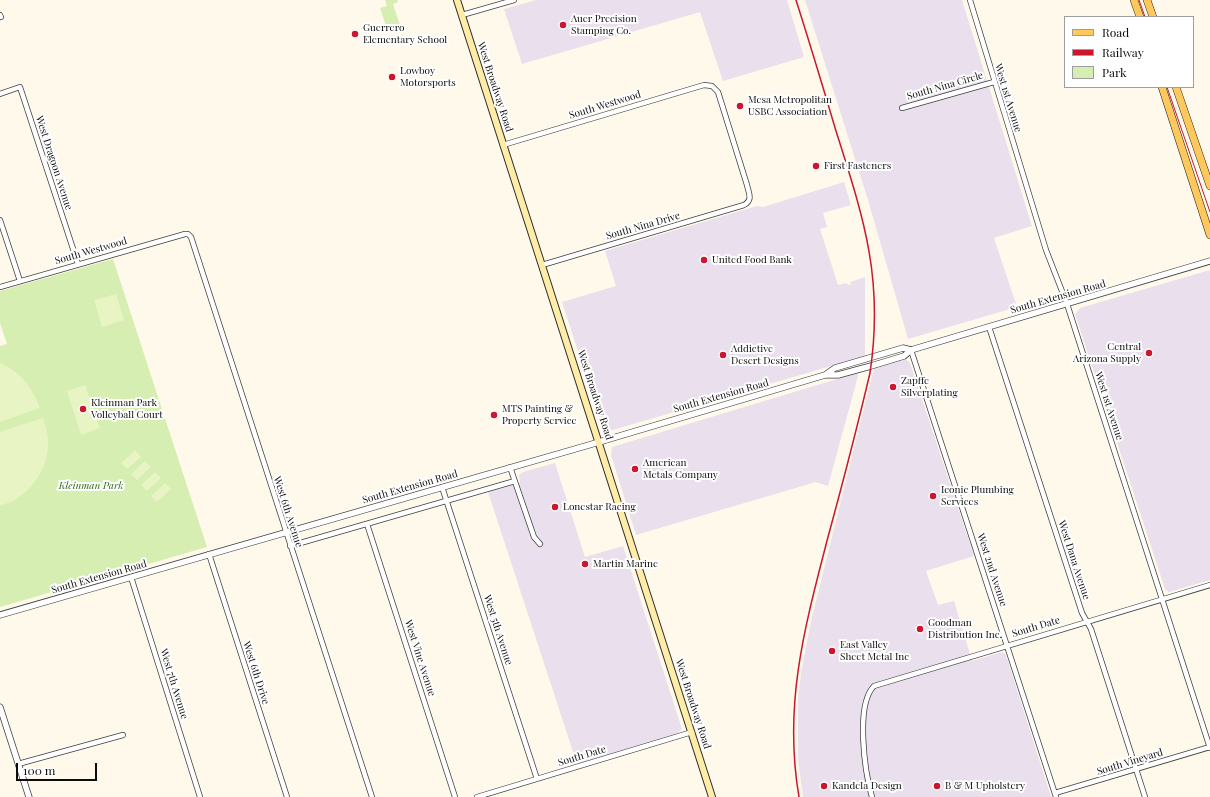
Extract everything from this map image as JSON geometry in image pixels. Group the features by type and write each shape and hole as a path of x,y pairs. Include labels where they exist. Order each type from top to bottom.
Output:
{"main road":[{"name":"West Broadway Road","path":"457,0 712,797"},
{"path":"1134,0 1140,16"},
{"path":"1147,0 1153,16"},
{"path":"1162,88 1210,235"},
{"path":"1176,88 1210,186"}],"street":[{"path":"462,15 514,0"},
{"name":"West 1st Avenue","path":"970,0 1046,250 1067,304 1210,748"},
{"name":"South Nina Circle","path":"902,108 994,82"},
{"name":"South Westwood","path":"503,145 704,85 712,86 718,92 750,198 749,202"},
{"name":"West Dragoon Avenue","path":"0,94 20,87 78,264"},
{"name":"South Nina Drive","path":"542,266 737,208 749,202"},
{"path":"0,220 20,281"},
{"name":"South Westwood","path":"0,287 188,234"},
{"name":"West 6th Avenue","path":"188,234 191,237 285,532 372,797"},
{"name":"South Extension Road","path":"0,615 599,442 825,375 835,368 903,348 911,350 1210,261"},
{"name":"West Dana Avenue","path":"989,327 1082,613 1091,629 1145,797"},
{"name":"West 2nd Avenue","path":"911,350 1056,795"},
{"path":"510,467 534,537 540,544"},
{"path":"290,546 515,481"},
{"name":"West 5th Avenue","path":"442,487 537,779"},
{"name":"West Vine Avenue","path":"367,524 456,797"},
{"name":"West 6th Drive","path":"209,554 286,797"},
{"name":"West 7th Avenue","path":"131,577 200,797"},
{"name":"South Date","path":"872,797 867,775 864,745 865,702 869,691 883,682 1210,584"},
{"path":"0,707 29,797"},
{"name":"South Date","path":"477,797 692,732"},
{"path":"18,764 124,734"},
{"name":"South Vineyard","path":"1056,795 1210,748"}],"shaded area":[{"path":"536,0 787,0 804,57 723,81 700,12 522,64 504,9"},
{"path":"805,0 962,0 1032,226 994,238 1017,307 908,339 868,200"},
{"path":"844,182 851,205 823,213 827,227 820,229 838,285 847,283 848,285 851,285 850,282 865,277 865,356 613,430 607,431 603,428 562,302 616,286 605,251 757,206 763,207"},
{"path":"1210,270 1210,580 1169,592 1165,589 1075,314 1080,308"},
{"path":"906,359 910,363 974,556 926,571 938,605 954,601 972,661 1002,652 1006,655 1051,797 803,797 798,759 798,699 801,673 811,621 874,368"},
{"path":"857,373 858,376 828,486 816,482 636,535 611,455 612,447"},
{"path":"555,463 585,557 623,546 682,729 678,733 577,764 488,492 520,483 519,475 523,472"}],"green space":[{"path":"385,0 397,0 398,2 393,4 400,25 387,29 380,8 387,6"},
{"name":"Kleinman Park","path":"113,259 207,547 0,607 0,346 7,344 0,323 0,291"},
{"path":"116,294 124,320 102,327 94,300"},
{"path":"0,363 14,371 25,381 40,408 0,422"},
{"name":"Kleinman Park Volleyball Court","path":"85,385 100,428 81,435 67,391"},
{"path":"43,418 48,436 45,463 34,482 27,490 10,502 0,505 0,432"},
{"path":"135,450 141,457 127,469 121,463"},
{"path":"145,461 151,467 137,480 131,474"},
{"path":"155,472 161,478 147,491 141,485"},
{"path":"165,483 171,489 157,502 151,496"}],"tram line":[{"path":"1139,0 1145,16"},
{"path":"1167,88 1210,212"}],"railway":[{"path":"796,0 863,221 873,278 875,308 874,339 870,373 804,634 799,666 795,697 794,730 795,763 799,797"}],"place":[{"name":"Auer Precision Stamping Co.","path":"563,25"},
{"name":"Guerrero Elementary School","path":"355,34"},
{"name":"Lowboy Motorsports","path":"392,77"},
{"name":"Mesa Metropolitan USBC Association","path":"740,106"},
{"name":"First Fasteners","path":"816,166"},
{"name":"United Food Bank","path":"704,260"},
{"name":"Central Arizona Supply","path":"1149,353"},
{"name":"Addictive Desert Designs","path":"723,355"},
{"name":"Zapffe Silverplating","path":"893,387"},
{"name":"Kleinman Park Volleyball Court","path":"83,409"},
{"name":"MTS Painting & Property Service","path":"494,415"},
{"name":"American Metals Company","path":"635,469"},
{"name":"Iconic Plumbing Services","path":"933,496"},
{"name":"Lonestar Racing","path":"555,507"},
{"name":"Martin Marine","path":"585,564"},
{"name":"Goodman Distribution Inc.","path":"920,629"},
{"name":"East Valley Sheet Metal Inc","path":"832,651"},
{"name":"Kandela Design","path":"824,786"},
{"name":"B & M Upholstery","path":"937,786"}]}
